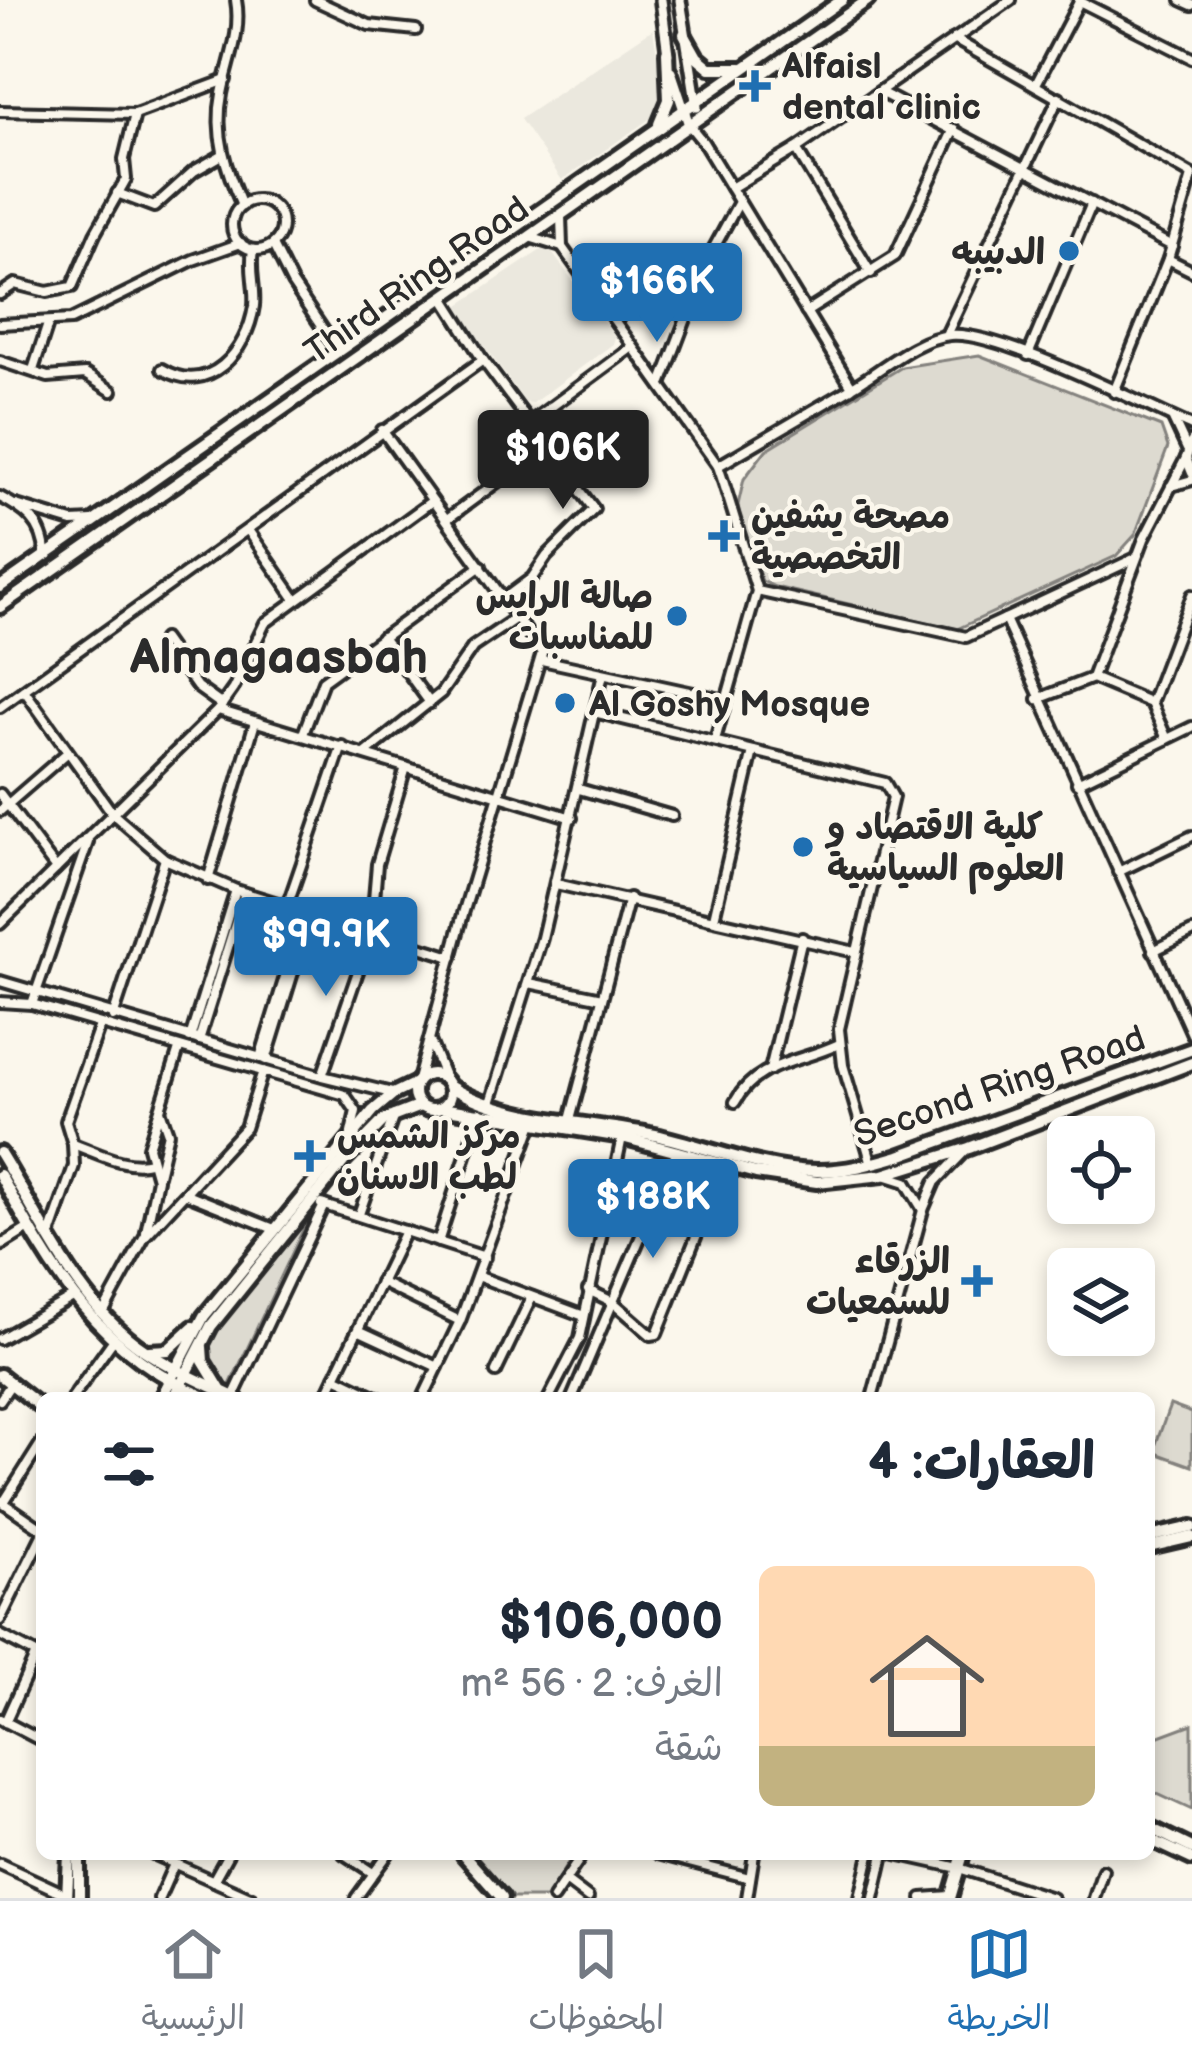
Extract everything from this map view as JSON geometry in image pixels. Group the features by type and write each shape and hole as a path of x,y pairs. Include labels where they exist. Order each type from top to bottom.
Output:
{"main road":[{"name":"Third Ring Road","path":"0,587 842,0"},
{"name":"Third Ring Road","path":"0,607 868,0"},
{"path":"684,34 697,57 710,68 750,65"},
{"path":"652,133 669,100 667,52"},
{"path":"302,374 312,388"},
{"name":"Second Ring Road","path":"538,1119 570,1120 677,1140 791,1169 875,1172 1001,1127 1192,1049"},
{"path":"177,1382 205,1336 313,1200 363,1140 394,1114 420,1106 432,1110 485,1108 790,1180 914,1165 969,1148 1001,1127 1192,1063"},
{"path":"142,1350 168,1350 204,1316 274,1229 313,1200 349,1139 393,1094 432,1074 485,1108"},
{"path":"417,1082 414,1096 420,1106"},
{"path":"441,1108 448,1098 447,1083"},
{"path":"0,1153 103,1312 177,1382"},
{"path":"0,1175 73,1297 112,1342 177,1382 218,1392"},
{"path":"177,1382 204,1316"},
{"path":"205,1336 202,1361 228,1392"},
{"path":"0,1375 36,1403"},
{"path":"1155,1536 1192,1527"},
{"path":"1155,1546 1192,1537"},
{"path":"1155,1830 1192,1848"},
{"path":"1155,1842 1192,1859"},
{"path":"69,1860 71,1897"},
{"path":"71,1897 78,1860"},
{"path":"468,1860 502,1898"},
{"path":"947,1897 958,1861"}],"street":[{"path":"315,0 369,26 416,30"},
{"path":"662,0 667,52 683,110 852,387"},
{"path":"680,0 696,102 694,122"},
{"path":"731,188 796,149 1011,0"},
{"path":"1181,0 1192,5"},
{"path":"1036,84 1080,1 1192,58"},
{"path":"234,2 237,33 220,113 222,155 242,206 233,225 241,243 253,250 273,244 282,229 278,212 258,201 242,206"},
{"path":"954,40 1192,176 1168,259 1114,392"},
{"path":"0,111 135,114 226,80"},
{"path":"880,92 1172,246"},
{"path":"946,335 1058,97"},
{"path":"0,294 16,284 47,292 70,289 126,177 124,159 135,114"},
{"path":"806,312 895,256 955,129"},
{"path":"796,149 871,273"},
{"path":"117,194 154,207 194,170 222,155"},
{"path":"661,383 706,264 739,202"},
{"path":"1028,355 1092,203"},
{"path":"561,214 562,247 718,466 757,590 715,740"},
{"path":"530,237 562,247"},
{"path":"0,324 48,324 76,318 194,260 241,243"},
{"path":"273,244 292,284 337,350"},
{"path":"162,369 173,376 199,378 220,369 236,353 253,310 253,250"},
{"path":"1168,259 1192,271"},
{"path":"443,297 483,360 594,509 532,578 505,598"},
{"path":"33,370 48,324"},
{"path":"718,466 946,335 973,337 1028,355 1192,426"},
{"path":"532,421 631,348"},
{"path":"0,707 483,360"},
{"path":"0,361 48,376 86,374 112,391"},
{"path":"1169,486 1192,477 1188,449 1172,418"},
{"path":"382,430 541,646 542,660 417,1082"},
{"path":"447,520 549,444"},
{"path":"1092,678 1136,558 1188,449"},
{"path":"0,497 72,522 95,520"},
{"path":"0,924 220,708 247,663 260,629 295,598 432,501"},
{"path":"16,505 40,528 45,555"},
{"path":"248,530 295,598"},
{"path":"757,590 966,637 1136,558"},
{"path":"304,734 323,680 481,566"},
{"path":"1151,704 1192,596"},
{"path":"366,753 430,703 473,647 519,616"},
{"path":"1005,619 1192,1034"},
{"path":"382,637 430,703"},
{"path":"163,639 197,686 220,708 572,818"},
{"path":"542,660 726,700"},
{"path":"438,1242 530,982 604,674"},
{"path":"1038,699 1092,678 1151,704 1166,739"},
{"path":"24,690 113,814 165,859 240,892 452,957"},
{"path":"594,712 836,769 890,789 839,1044 875,1172 906,1182 922,1210"},
{"path":"208,880 255,722"},
{"path":"1077,783 1192,728"},
{"path":"287,906 342,746"},
{"path":"714,918 754,751"},
{"path":"4,807 68,752"},
{"path":"322,1076 371,934 377,864 406,766"},
{"path":"579,789 672,816"},
{"path":"0,794 4,807 56,868"},
{"path":"32,1004 90,835"},
{"path":"1118,872 1192,836"},
{"path":"50,1235 74,1166 66,1121 114,1014 165,859"},
{"path":"556,884 855,952"},
{"path":"194,1039 240,892"},
{"path":"570,1120 629,898"},
{"path":"263,1059 308,913"},
{"path":"1153,951 1192,932"},
{"path":"770,1070 802,938"},
{"path":"0,981 393,1094"},
{"path":"530,982 602,998"},
{"path":"1,1004 32,1004 348,1097 356,1111 349,1139"},
{"path":"430,1040 447,1083"},
{"path":"735,1102 746,1083 839,1044"},
{"path":"157,1179 148,1147 179,1049"},
{"path":"103,1312 145,1236 245,1128 262,1071"},
{"path":"145,1236 168,1132 159,1108"},
{"path":"358,1214 394,1114"},
{"path":"426,1392 460,1321 538,1119"},
{"path":"552,1392 570,1363 584,1316 622,1137"},
{"path":"73,1144 135,1165 150,1162"},
{"path":"874,1392 922,1210 935,1182 969,1148"},
{"path":"575,1392 677,1151"},
{"path":"588,1290 614,1302 651,1335 657,1334 725,1165"},
{"path":"188,1194 274,1229"},
{"path":"231,1392 313,1200 485,1257"},
{"path":"0,1246 29,1228"},
{"path":"328,1392 405,1231"},
{"path":"478,1276 584,1316"},
{"path":"380,1282 460,1321"},
{"path":"0,1339 73,1297"},
{"path":"496,1372 532,1297"},
{"path":"358,1330 438,1367"},
{"path":"76,1392 112,1342"},
{"path":"570,1363 584,1370"},
{"path":"335,1377 366,1392"},
{"path":"0,1400 11,1384"},
{"path":"36,1451 2,1501 36,1527"},
{"path":"0,1619 36,1544"},
{"path":"0,1635 36,1654"},
{"path":"36,1661 2,1721 36,1738"},
{"path":"166,1860 252,1898"},
{"path":"213,1881 224,1860"},
{"path":"353,1860 373,1873"},
{"path":"356,1898 383,1860"},
{"path":"553,1898 580,1860"},
{"path":"681,1860 750,1878"},
{"path":"747,1898 753,1860"},
{"path":"860,1898 869,1860"},
{"path":"874,1898 883,1860"},
{"path":"958,1861 1030,1895 1052,1898"},
{"path":"0,1864 71,1897"},
{"path":"159,1898 174,1864"},
{"path":"1094,1898 1103,1870"},
{"path":"567,1882 588,1898"},
{"path":"922,1898 947,1897"}],"shaded area":[{"path":"653,29 663,94 654,116 562,180 520,119"},
{"path":"547,246 615,337 613,344 533,403 525,402 456,307"},
{"path":"979,355 1161,427 1168,447 1135,535 1116,556 957,629 762,581 743,535 738,505 744,479 766,450 902,367"},
{"path":"312,1211 229,1387 208,1364 212,1333"},
{"path":"1170,1405 1192,1413 1192,1466 1155,1453"},
{"path":"1192,1724 1192,1810 1155,1793 1155,1738"},
{"path":"480,1860 569,1861 547,1898 513,1898"}],"place":[{"name":"Alfaisl dental clinic","path":"755,86"},
{"name":"الدبيبه","path":"1069,251"},
{"name":"مصحة يشفين التخصصية","path":"724,536"},
{"name":"صالة الرايس للمناسبات","path":"677,616"},
{"name":"Al Goshy Mosque","path":"565,703"},
{"name":"كلية الاقتصاد و العلوم السياسية","path":"803,847"},
{"name":"مركز الشمس لطب الاسنان","path":"310,1156"},
{"name":"الزرقاء للسمعيات","path":"977,1281"}],"district":[{"name":"Almagaasbah","path":"279,656"}]}
